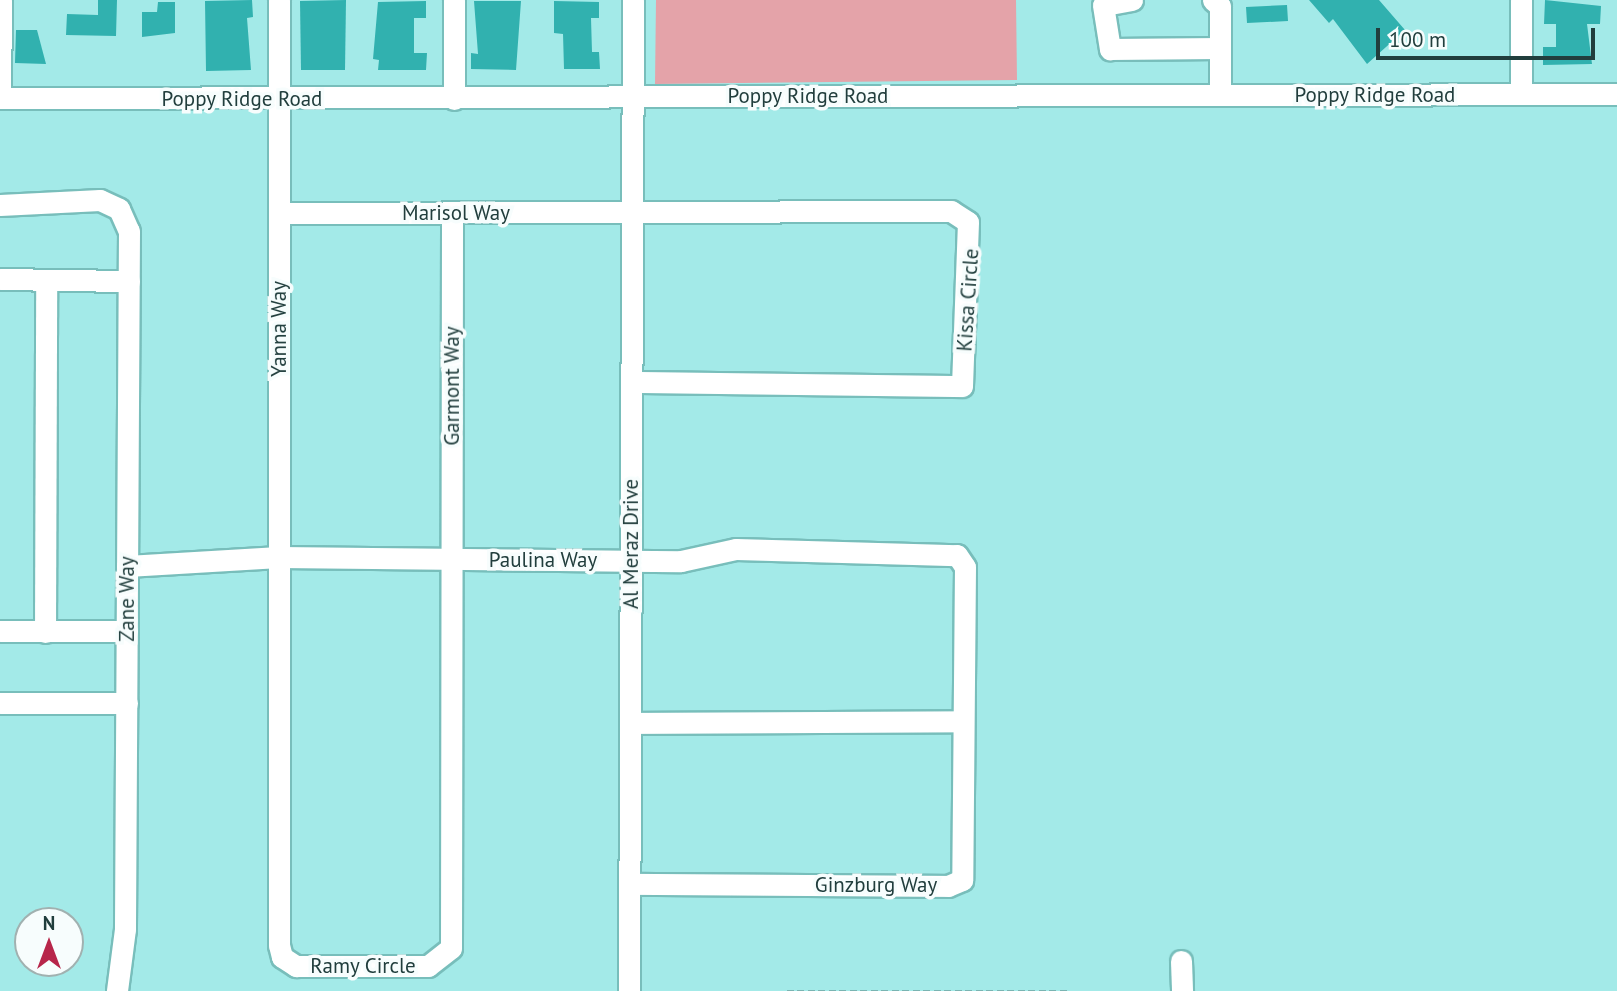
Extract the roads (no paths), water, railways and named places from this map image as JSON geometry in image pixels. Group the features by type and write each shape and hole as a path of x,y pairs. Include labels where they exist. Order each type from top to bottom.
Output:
{"street":[{"path":"0,99 1,0"},
{"name":"Yanna Way","path":"279,0 279,558"},
{"path":"454,0 454,99"},
{"name":"Al Meraz Drive","path":"629,991 633,0"},
{"path":"1132,0 1104,5 1110,49 1220,48"},
{"path":"1213,0 1220,6 1220,95"},
{"path":"1521,0 1521,94"},
{"name":"Poppy Ridge Road","path":"0,99 1617,94"},
{"name":"Zane Way","path":"0,205 100,200 119,209 129,231 125,929 117,991"},
{"name":"Kissa Circle","path":"632,382 962,386 972,235 964,217 951,211 633,212"},
{"name":"Marisol Way","path":"279,213 633,212"},
{"name":"Garmont Way","path":"452,213 452,559"},
{"path":"0,279 129,281"},
{"path":"45,632 46,280"},
{"name":"Paulina Way","path":"127,566 279,558 681,561 736,550 957,555"},
{"name":"Ginzburg Way","path":"629,884 954,885 962,880 965,567 957,555"},
{"name":"Ramy Circle","path":"279,558 279,945 282,957 296,966 428,966 451,948 452,559"},
{"path":"0,631 127,631"},
{"path":"0,703 127,703"},
{"path":"630,723 963,721"},
{"path":"1181,961 1182,991"}]}
